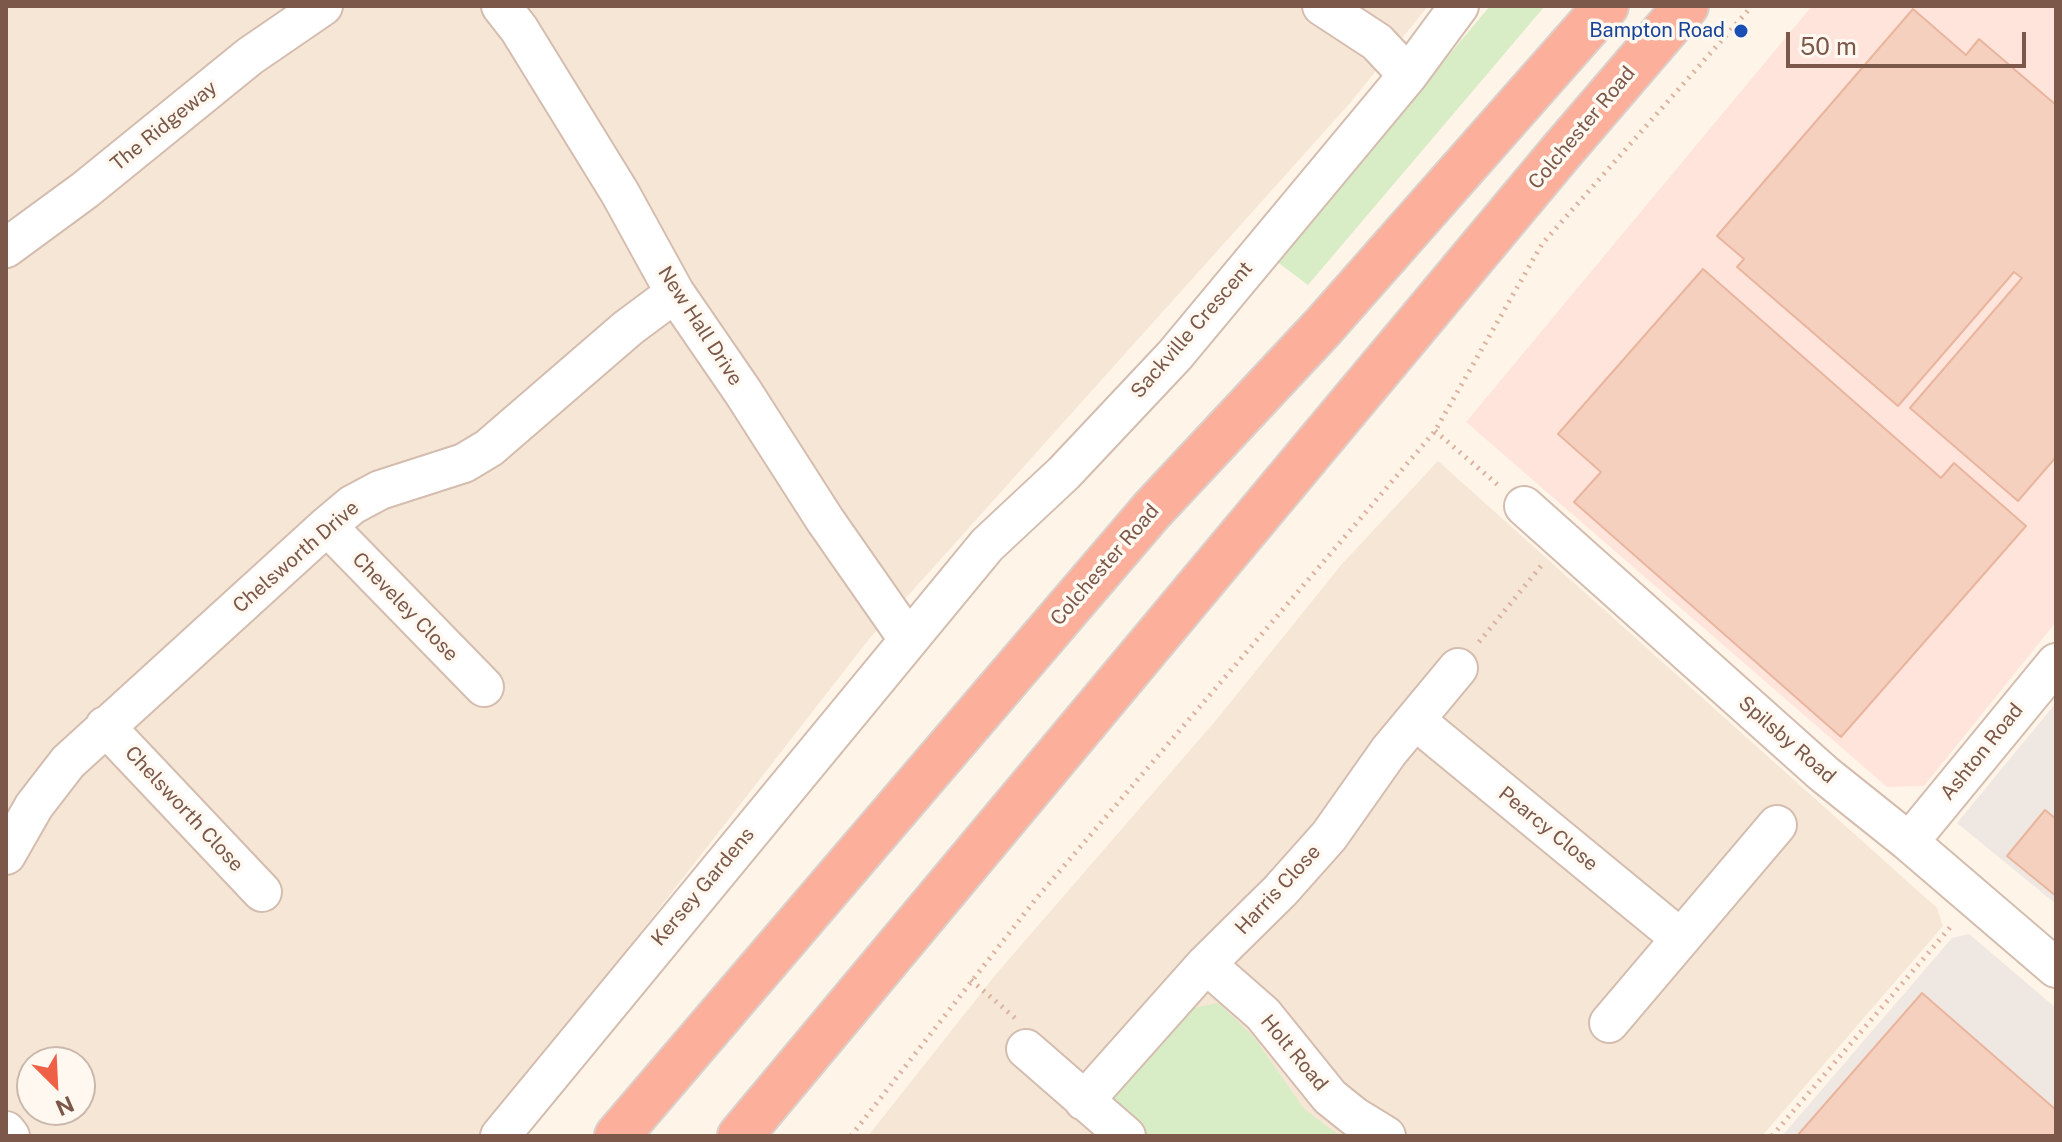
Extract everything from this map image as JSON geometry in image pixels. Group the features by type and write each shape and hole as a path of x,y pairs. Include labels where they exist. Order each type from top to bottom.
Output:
{"highway":[{"name":"Colchester Road","path":"617,1136 1152,510 1323,327 1606,6"},
{"name":"Colchester Road","path":"740,1136 1686,6"}],"street":[{"name":"The Ridgeway","path":"6,248 85,190 250,56 323,6"},
{"name":"New Hall Drive","path":"501,6 519,29 620,193 675,293 908,639"},
{"path":"1322,6 1377,42 1408,75"},
{"name":"Sackville Crescent","path":"908,639 987,545 1064,473 1175,355 1408,75 1459,6"},
{"name":"Chelsworth Drive","path":"6,855 34,806 68,762 327,526 352,505 380,490 464,463 489,448 628,328 675,293"},
{"name":"Spilsby Road","path":"1524,506 1824,774 2056,968"},
{"name":"Cheveley Close","path":"327,526 484,687"},
{"name":"Kersey Gardens","path":"500,1136 908,639"},
{"name":"Ashton Road","path":"1909,842 2056,663"},
{"name":"Harris Close","path":"1084,1101 1206,964 1280,891 1329,836 1389,751 1458,668"},
{"name":"Pearcy Close","path":"1415,720 1680,938"},
{"name":"Chelsworth Close","path":"105,726 262,892"},
{"path":"1609,1023 1777,825"},
{"name":"Holt Road","path":"1206,964 1263,1014 1330,1097 1386,1136"},
{"path":"1026,1049 1126,1136"},
{"path":"6,1131 10,1136"}],"path":[{"path":"851,1136 1035,900 1435,431 1542,244 1752,6"},
{"path":"1435,431 1524,506"},
{"path":"1458,668 1561,541"},
{"path":"1772,1136 1974,899"},
{"path":"971,980 1028,1030 1026,1049"}],"shaded area":[{"path":"6,6 1428,6 1350,103 869,639 482,1136 6,1136"},
{"path":"1812,6 2056,6 2056,622 1924,786 1887,787 1466,422"},
{"path":"1438,461 1937,908 1943,926 1762,1136 868,1136 997,973 1217,719 1342,564"},
{"path":"2056,703 2056,904 1957,823"},
{"path":"1969,934 2056,1008 2056,1136 1782,1136 1952,938"}],"green space":[{"path":"1490,6 1545,6 1308,285 1276,261"},
{"path":"1218,1003 1254,1037 1304,1109 1340,1136 1147,1136 1107,1102 1193,1008"}],"building":[{"path":"1913,9 1966,55 1979,39 2056,105 2056,457 2018,501 1910,408 2022,278 2014,272 1898,406 1737,267 1744,259 1717,236"},
{"path":"1703,269 1941,478 1954,463 2026,526 1841,737 1574,502 1601,472 1558,434"},
{"path":"2045,810 2056,819 2056,896 2007,856"},
{"path":"1922,993 2056,1110 2056,1136 1797,1136"}],"place":[{"name":"Bampton Road","path":"1741,31"}]}
